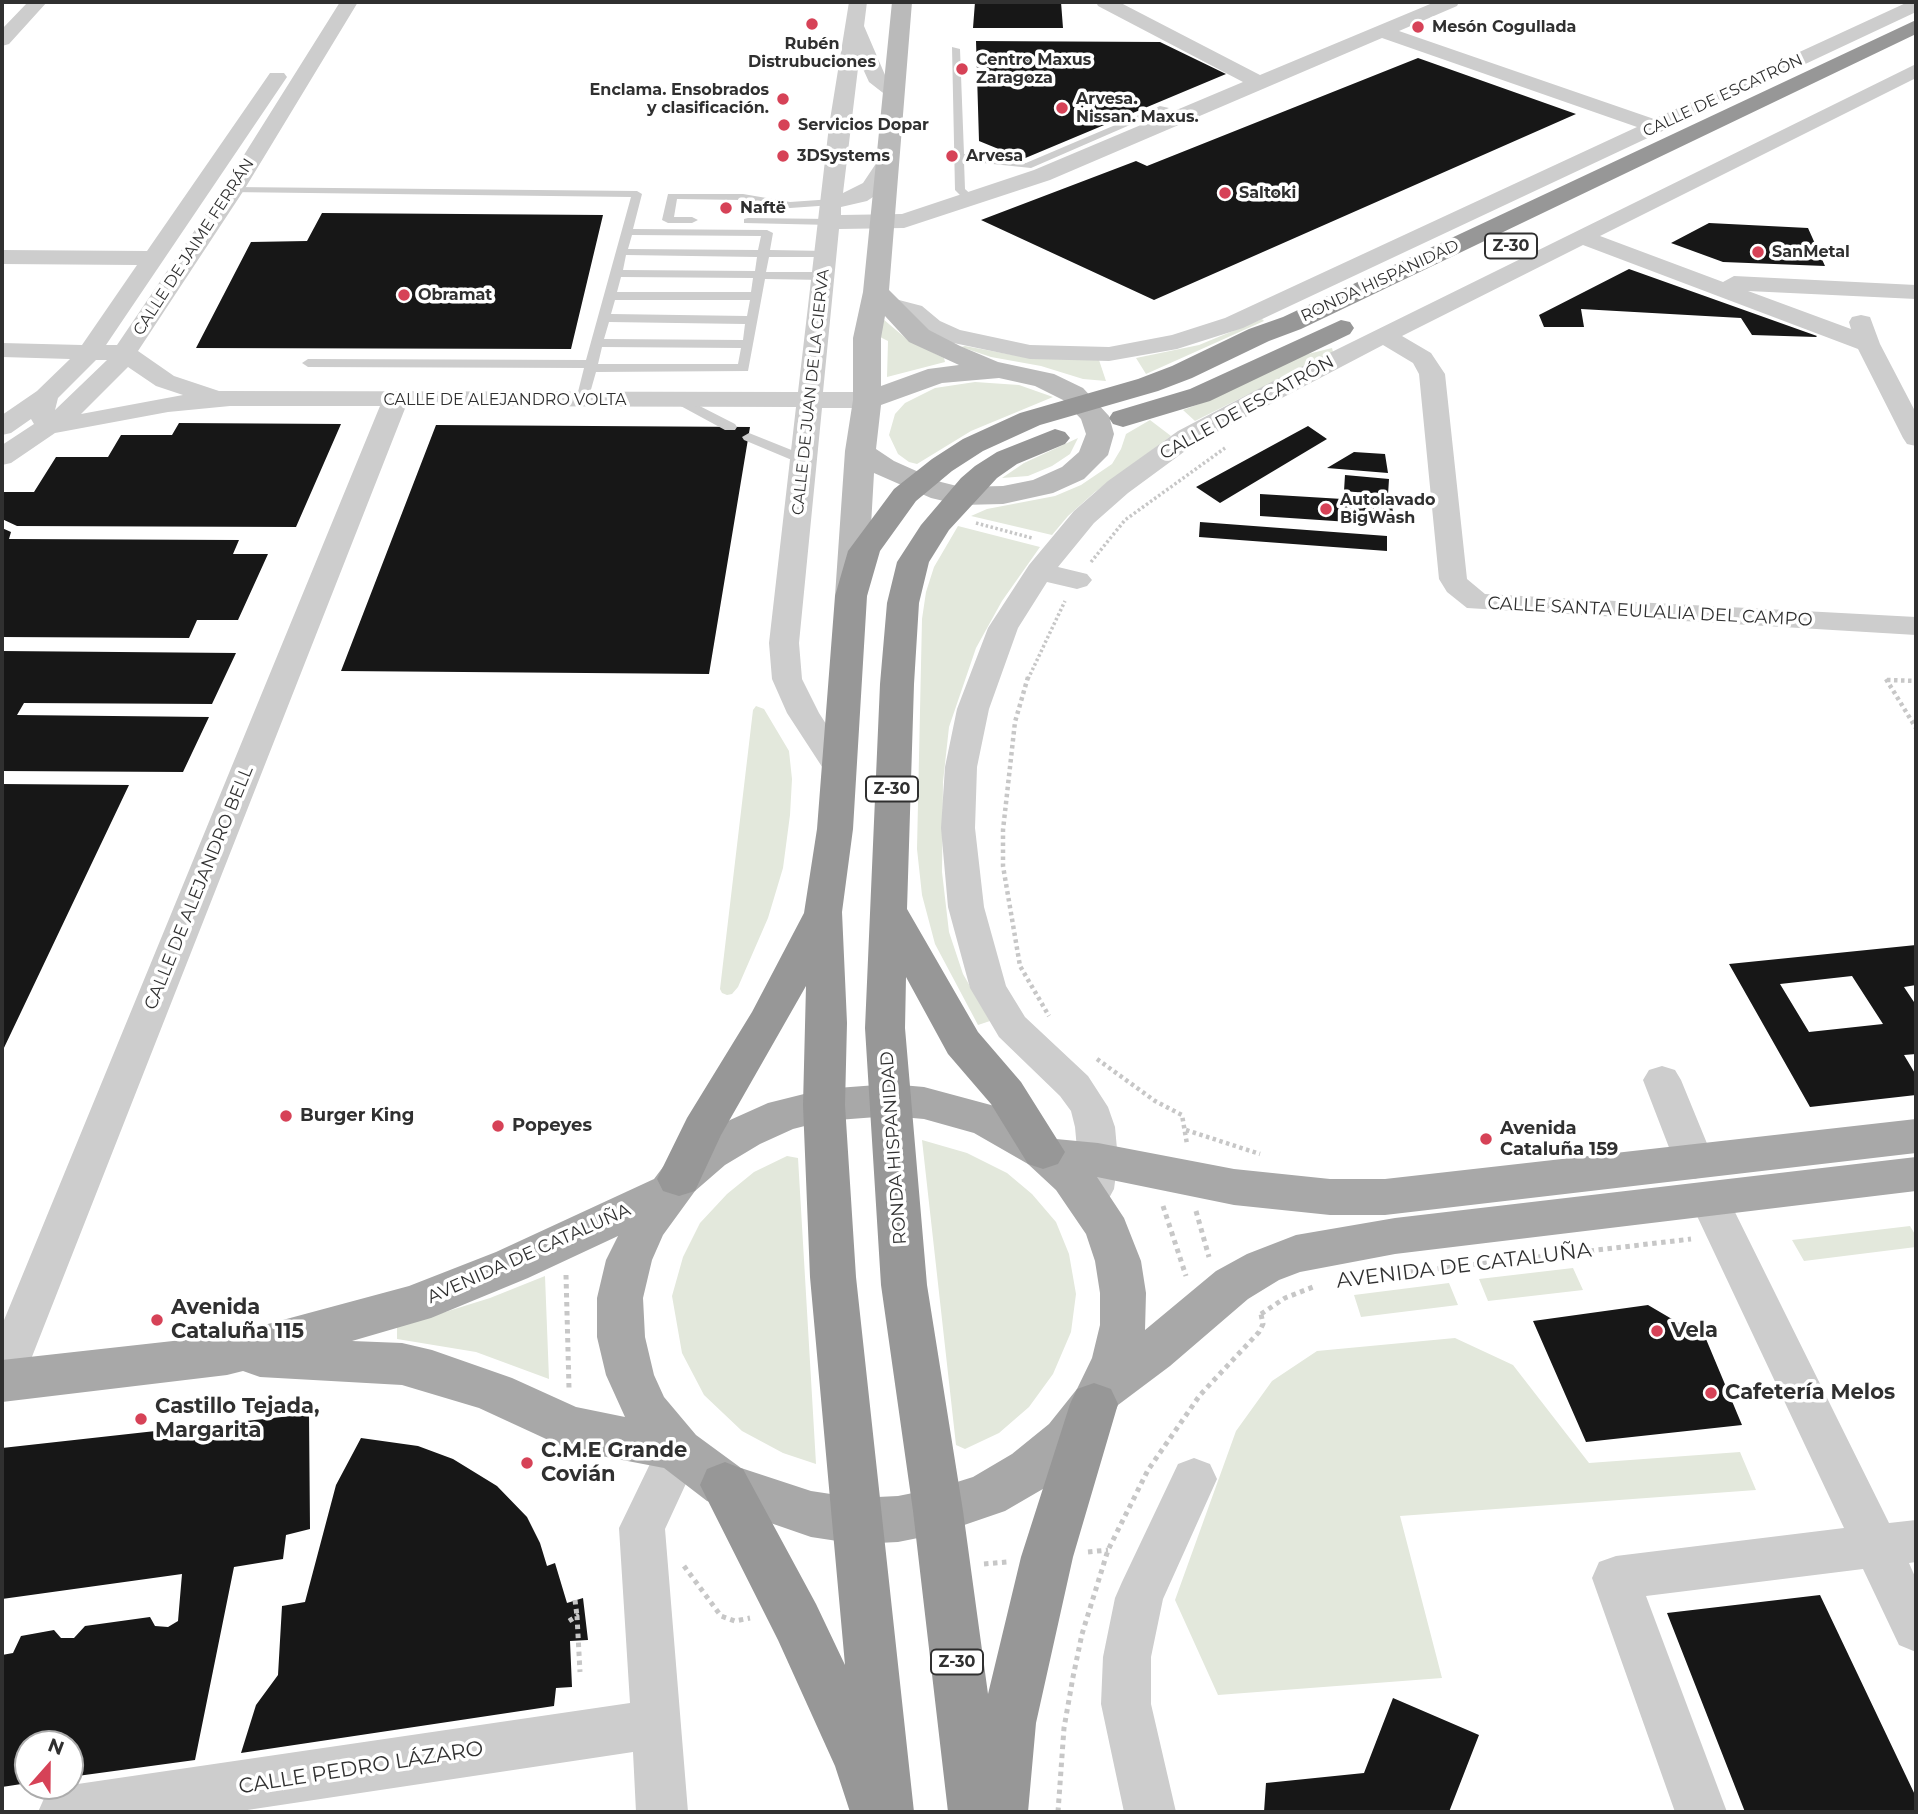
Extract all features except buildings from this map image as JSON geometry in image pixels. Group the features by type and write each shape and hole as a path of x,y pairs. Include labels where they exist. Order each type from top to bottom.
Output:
{"highway":[{"name":"RONDA HISPANIDAD","path":"976,1812 938,1511 904,1285 885,1028 890,830 903,603 913,562 936,525 986,472 1007,458 1063,434 1091,413 1259,335 1292,323 1916,26"},
{"name":"RONDA HISPANIDAD","path":"1471,265 1916,49"},
{"name":"RONDA HISPANIDAD","path":"886,1812 833,1277 824,1105 827,1023 823,912 839,769 850,596 864,551 899,500 918,484 973,445 1030,419 1155,411 1200,395 1296,350 1371,328"},
{"path":"890,911 963,1043 1006,1093 1045,1153"},
{"path":"673,1186 702,1130 769,1018 823,912"},
{"path":"1000,1812 1009,1723 1047,1557 1098,1397"},
{"path":"725,1485 797,1622 862,1763 875,1812"}],"main road":[{"name":"RONDA HISPANIDAD","path":"850,596 860,451 867,400 869,317 883,299 883,222 902,2"},
{"path":"860,451 918,484 961,496 1013,494 1059,481 1079,469 1093,455 1100,434 1091,413 1044,380 999,370 950,352 919,336 883,299"},
{"path":"867,400 939,375 999,370"},
{"name":"AVENIDA DE CATALUÑA","path":"1095,1181 1118,1261 1123,1293 1122,1325 1116,1358 1098,1397 1066,1439 1030,1470 987,1495 938,1511 898,1519 857,1521 810,1514 725,1485 678,1450 647,1412 630,1375 621,1337 620,1298 629,1260 645,1225 673,1186 710,1153 745,1132 783,1115 824,1105 890,1100 934,1106 987,1120 1045,1153 1072,1178 1176,1191 1329,1197 1710,1198 1916,1136"},
{"name":"AVENIDA DE CATALUÑA","path":"1098,1397 1153,1352 1247,1299 1263,1268 1296,1254 1327,1246 1916,1174"},
{"name":"AVENIDA DE CATALUÑA","path":"227,1355 415,1304 446,1293 673,1186"},
{"name":"AVENIDA DE CATALUÑA","path":"2,1379 227,1355 402,1364 432,1371 495,1393 570,1428 678,1450"}],"street":[{"path":"2,40 38,2"},
{"name":"CALLE DE JAIME FERRÁN","path":"2,427 46,396 76,369 90,351 151,258 329,2"},
{"name":"CALLE DE JAIME FERRÁN","path":"2,457 50,426 89,395 125,353 233,190 349,2"},
{"name":"CALLE DE JUAN DE LA CIERVA","path":"839,769 803,713 787,679 784,643 832,212 839,126 858,2"},
{"path":"1105,2 1261,84"},
{"path":"832,212 883,222 904,220 1042,175 1450,2"},
{"path":"1907,2 1916,5"},
{"name":"CALLE DE ESCATRÓN","path":"883,299 913,311 940,331 981,344 1042,353 1109,354 1146,349 1206,334 1916,5"},
{"path":"854,24 876,78 894,92"},
{"path":"1382,31 1656,127"},
{"name":"CALLE DE ESCATRÓN","path":"1095,1181 1095,1127 1089,1107 1074,1086 1012,1027 988,988 978,959 965,894 959,816 961,767 973,709 1003,628 1039,571 1084,517 1160,455 1187,437 1269,393 1371,328 1582,237 1916,70"},
{"path":"1886,84 1916,88"},
{"name":"RONDA HISPANIDAD","path":"1545,178 1589,166 1692,121 1745,107"},
{"name":"CALLE DE ESCATRÓN","path":"1653,200 1699,164 1773,127 1796,107"},
{"path":"832,212 871,188 887,164"},
{"path":"1582,237 1868,344"},
{"name":"RONDA HISPANIDAD","path":"1296,350 1391,318 1489,270 1550,251"},
{"name":"CALLE DE JAIME FERRÁN","path":"2,257 151,258"},
{"name":"CALLE DE ESCATRÓN","path":"1259,335 1315,296 1338,275"},
{"path":"1704,281 1916,292"},
{"path":"1849,289 1868,344 1916,438"},
{"name":"CALLE SANTA EULALIA DEL CAMPO","path":"1371,328 1422,358 1433,374 1453,579 1457,586 1476,602 1916,626"},
{"path":"2,350 125,353"},
{"name":"CALLE DE ALEJANDRO VOLTA","path":"125,353 172,385 230,398"},
{"path":"46,396 42,410 44,419 50,426"},
{"name":"CALLE DE ALEJANDRO VOLTA","path":"50,426 78,423 168,404 230,398 780,401 809,410"},
{"name":"CALLE DE ALEJANDRO BELL","path":"2,1379 396,399"},
{"path":"809,410 867,400"},
{"path":"1039,571 1077,580"},
{"path":"1662,1080 1710,1198 1896,1543 1916,1629"},
{"path":"662,1812 642,1528 678,1450"},
{"path":"1150,1812 1126,1704 1127,1657 1139,1598 1194,1479"},
{"path":"1701,1812 1616,1578 1896,1543"},
{"name":"CALLE PEDRO LÁZARO","path":"64,1812 657,1724"}],"lane":[{"path":"955,49 960,190 970,199"},
{"path":"960,158 1027,166 1164,108"},
{"path":"233,190 637,194 582,400"},
{"path":"672,196 743,197 832,212 668,220 672,196"},
{"path":"308,363 744,369 767,233 628,232"},
{"path":"623,252 762,253 826,265"},
{"path":"617,273 759,275 826,265"},
{"path":"611,296 756,296"},
{"path":"605,318 752,320"},
{"path":"598,342 748,344"},
{"path":"682,401 730,427"},
{"path":"749,437 804,460"}],"path":[{"path":"1054,1021 1020,966 1003,866 1003,830 1016,722 1031,667 1058,611 1077,580 1125,520 1233,443"},
{"path":"1916,681 1886,680 1916,728"},
{"path":"1094,1057 1155,1101 1182,1115 1176,1191 1186,1276"},
{"path":"1058,1812 1064,1728 1073,1678 1082,1634 1108,1550 1148,1470 1200,1395 1259,1332 1263,1324 1247,1299 1210,1262 1176,1191"},
{"name":"AVENIDA DE CATALUÑA","path":"1379,1275 1710,1198"},
{"path":"566,1261 569,1393"},
{"name":"AVENIDA DE CATALUÑA","path":"1247,1299 1285,1298 1325,1284"},
{"path":"575,1600 580,1672"},
{"path":"569,1621 577,1616"}],"shaded area":[{"path":"883,319 909,341 944,358 945,362 887,377 888,341 878,336"},
{"path":"1262,319 1264,321 1146,374 1136,358 1199,345"},
{"path":"961,347 1029,358 1099,360 1106,381 1083,379 1041,366 991,357"},
{"path":"1332,348 1333,352 1195,421 1183,410 1304,355"},
{"path":"975,382 1019,385 1053,397 971,431 917,464 898,454 889,435 895,414 905,403 935,388"},
{"path":"1150,420 1171,436 1095,492 1068,516 1052,535 971,516 987,509 1055,496 1081,485 1112,464 1126,434"},
{"path":"1078,438 1070,454 1052,466 1028,476 1002,478 1024,463"},
{"path":"958,526 1040,547 1002,601 976,648 949,727 943,782 942,872 949,932 963,974 990,1021 978,1025 935,944 922,895 917,849 922,619 926,592 934,567"},
{"path":"756,706 764,709 789,751 792,779 790,815 783,868 768,918 738,987 732,994 727,995 720,989 753,710"},
{"path":"922,1140 967,1153 1007,1173 1032,1194 1056,1222 1069,1254 1076,1294 1071,1332 1053,1374 1029,1407 999,1433 965,1449 956,1445"},
{"path":"787,1156 798,1158 816,1464 783,1453 742,1431 704,1395 682,1353 672,1296 683,1257 700,1223 727,1194 754,1172"},
{"path":"1910,1226 1916,1236 1916,1247 1804,1261 1792,1240"},
{"path":"1573,1268 1583,1290 1488,1301 1479,1279"},
{"path":"545,1276 549,1379 476,1352 397,1339 397,1327 490,1298"},
{"path":"1449,1283 1458,1305 1361,1317 1354,1295"},
{"path":"1455,1338 1513,1365 1589,1463 1740,1452 1756,1490 1400,1516 1442,1678 1218,1695 1175,1600 1236,1431 1272,1381 1317,1351"}],"place":[{"name":"Rubén Distrubuciones","path":"812,24"},
{"name":"Mesón Cogullada","path":"1418,27"},
{"name":"Centro Maxus Zaragoza","path":"962,69"},
{"name":"Enclama. Ensobrados y clasificación.","path":"783,99"},
{"name":"Arvesa. Nissan. Maxus.","path":"1062,108"},
{"name":"Servicios Dopar","path":"784,125"},
{"name":"3DSystems","path":"783,156"},
{"name":"Arvesa","path":"952,156"},
{"name":"Saltoki","path":"1225,193"},
{"name":"Naftë","path":"726,208"},
{"name":"SanMetal","path":"1758,252"},
{"name":"Obramat","path":"404,295"},
{"name":"Autolavado BigWash","path":"1326,509"},
{"name":"Burger King","path":"286,1116"},
{"name":"Popeyes","path":"498,1126"},
{"name":"Avenida Cataluña 159","path":"1486,1139"},
{"name":"Avenida Cataluña 115","path":"157,1320"},
{"name":"Vela","path":"1657,1331"},
{"name":"Cafetería Melos","path":"1711,1393"},
{"name":"Castillo Tejada, Margarita","path":"141,1419"},
{"name":"C.M.E Grande Covián","path":"527,1463"}]}
